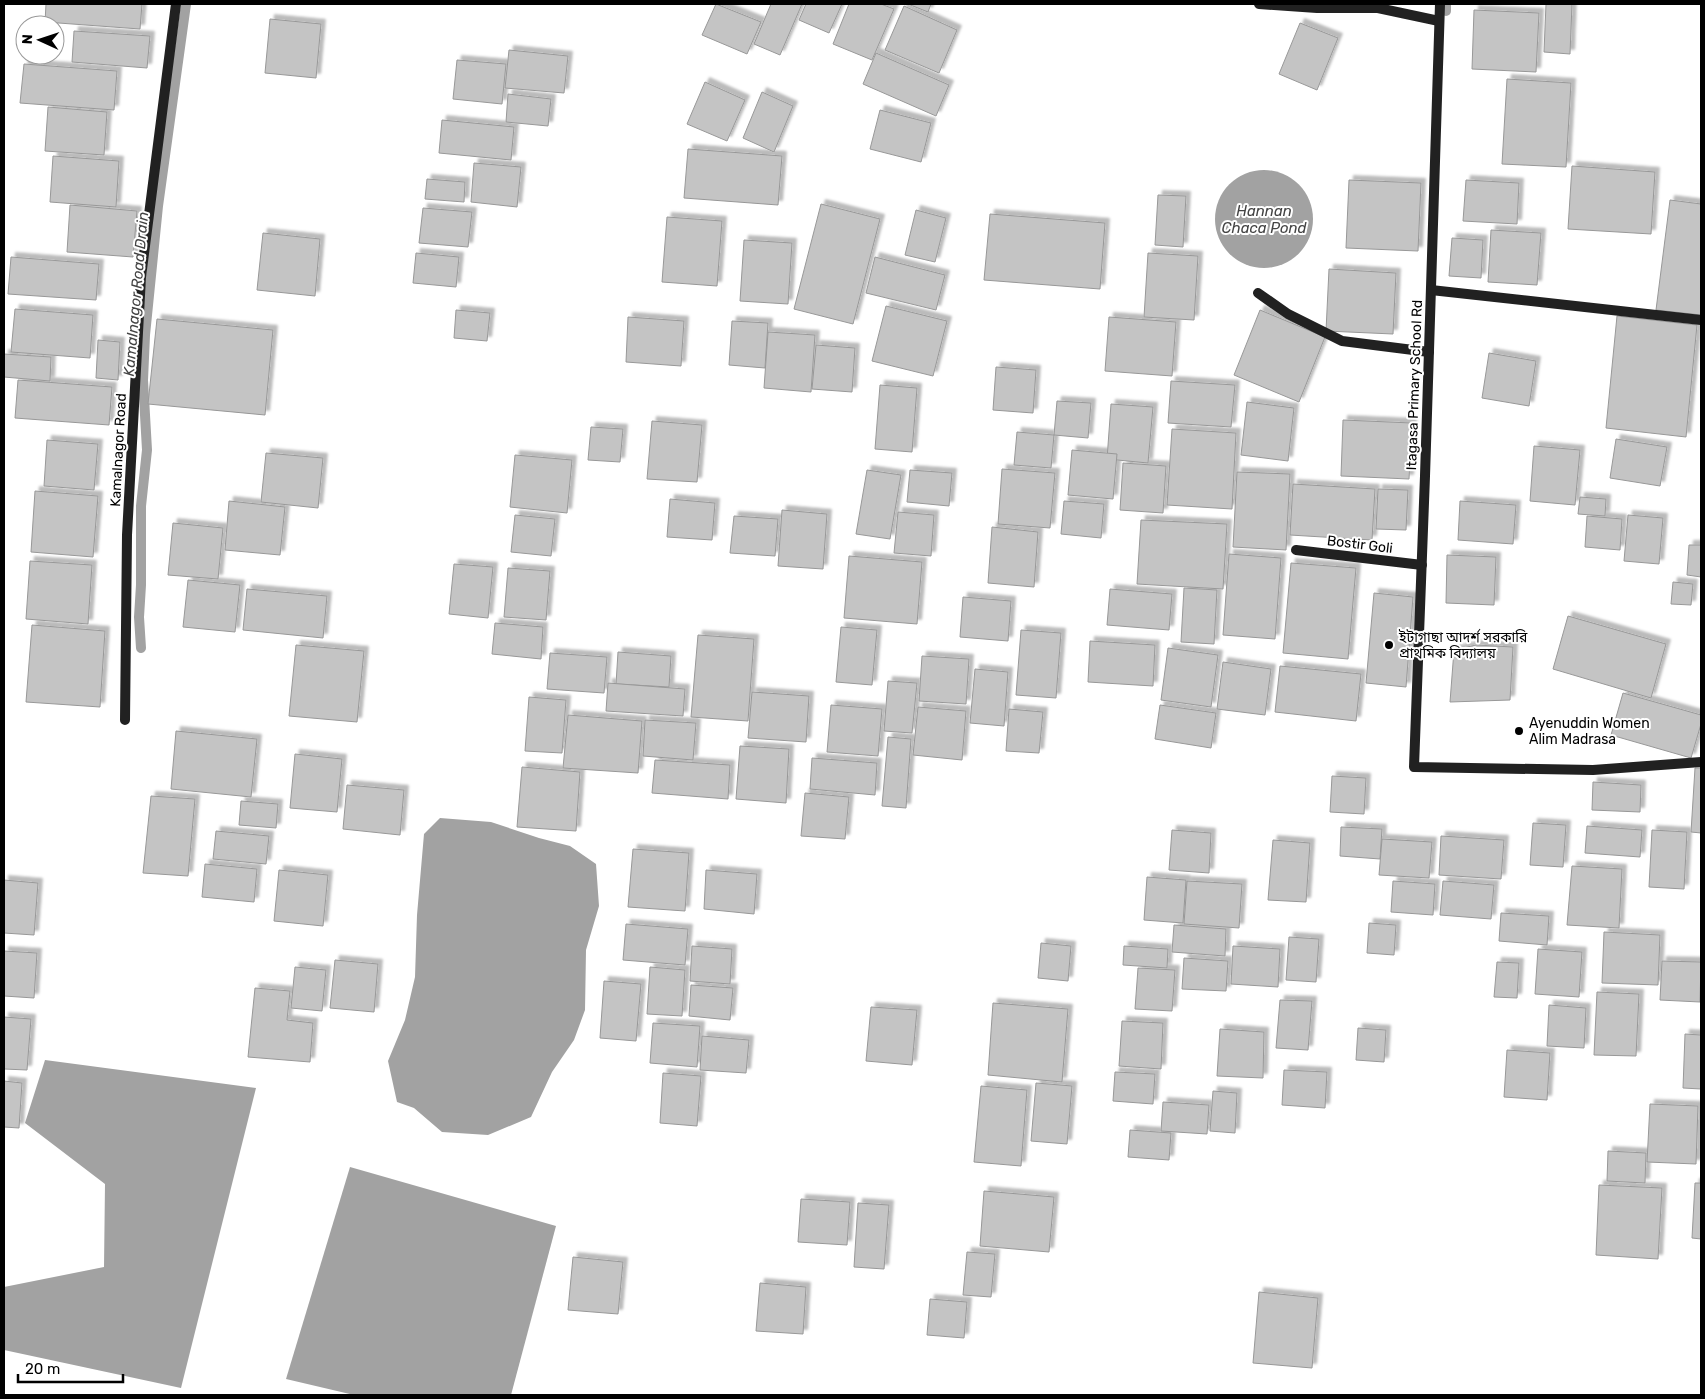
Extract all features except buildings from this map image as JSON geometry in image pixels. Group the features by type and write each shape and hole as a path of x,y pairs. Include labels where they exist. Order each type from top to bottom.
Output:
{"street":[{"name":"Kamalnagor Road","path":"125,720 127,535 141,277 176,4"},
{"path":"1259,4 1317,8 1378,8 1439,21"},
{"name":"Itagasa Primary School Rd","path":"1440,4 1414,766 1593,770 1701,762"},
{"path":"1431,290 1701,320"},
{"path":"1258,292 1288,314 1342,341 1429,352"},
{"name":"Bostir Goli","path":"1296,550 1422,565"}],"water":[{"name":"Hannan Chaca Pond","path":"1264,170 1283,174 1298,185 1309,200 1313,219 1309,238 1298,253 1283,264 1264,268 1245,264 1230,253 1219,238 1215,219 1219,200 1230,185 1245,174"},
{"path":"440,818 491,822 570,846 596,864 599,906 586,950 585,1010 574,1040 552,1072 531,1117 488,1135 442,1132 414,1108 397,1102 388,1061 405,1020 415,977 417,915 424,834"},
{"path":"45,1060 256,1088 181,1388 4,1350 4,1287 104,1267 105,1184 25,1123"},
{"path":"350,1167 556,1226 511,1395 354,1395 286,1379"}],"waterway":[{"name":"Kamalnagor Road Drain","path":"141,648 139,617 141,506 147,450 143,380 145,335 158,206 186,4"},
{"path":"1446,4 1446,11"}],"place":[{"name":"ইটাগাছা আদর্শ সরকারি প্রাথমিক বিদ্যালয়","path":"1389,645"},
{"name":"Ayenuddin Women Alim Madrasa","path":"1519,731"}]}
